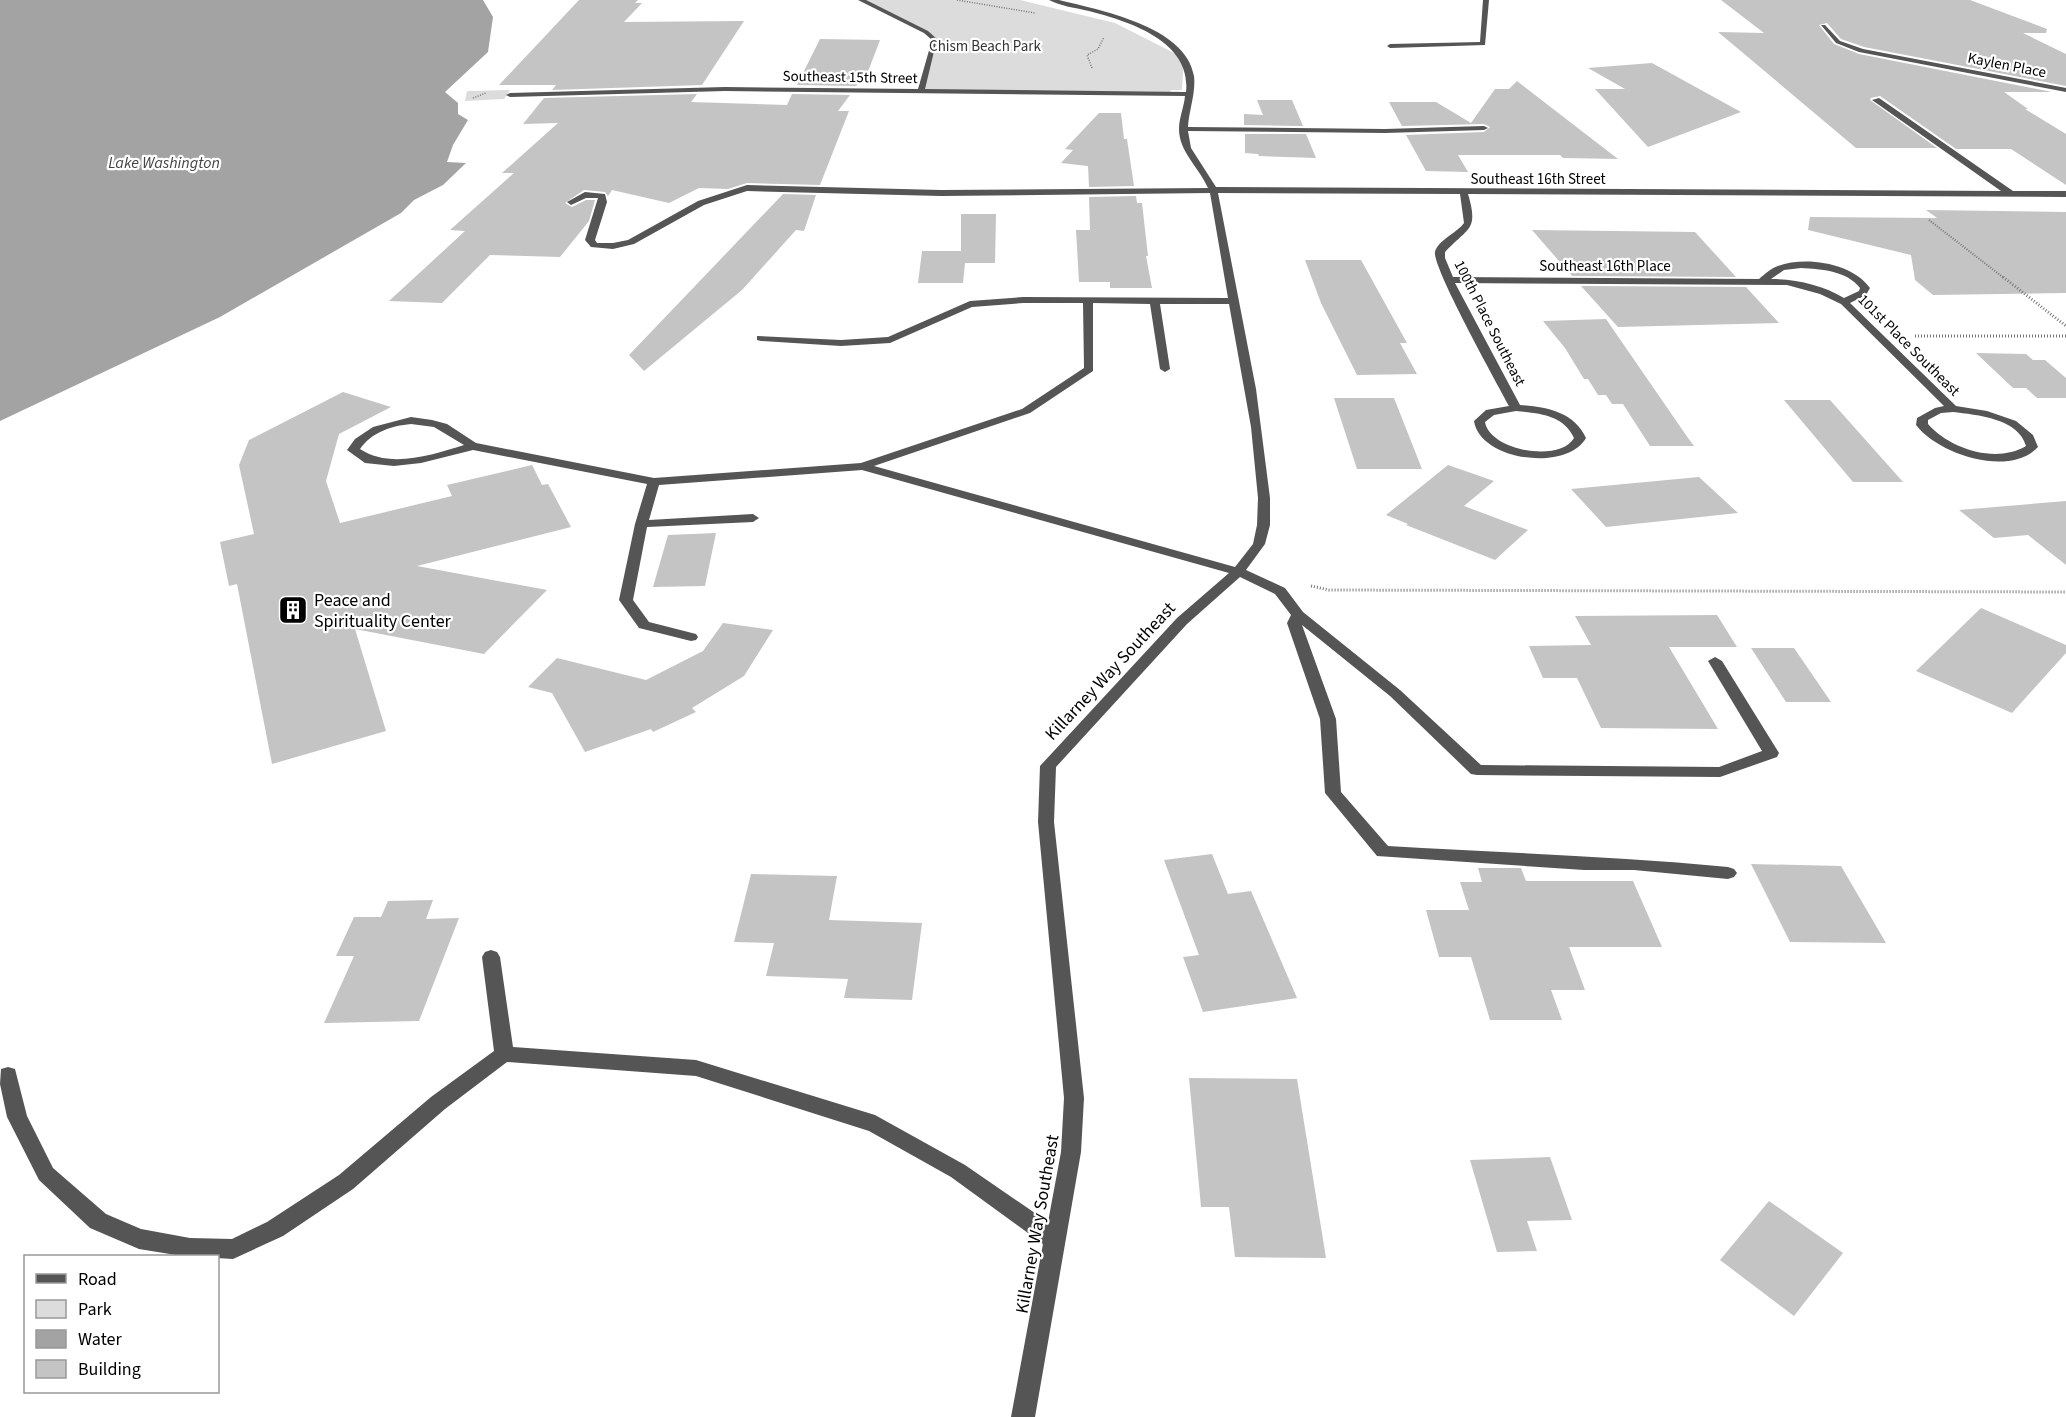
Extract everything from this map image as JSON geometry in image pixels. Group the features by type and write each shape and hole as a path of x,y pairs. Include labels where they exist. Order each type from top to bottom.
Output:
{"street":[{"path":"861,0 926,32 935,40 921,92"},
{"name":"Killarney Way Southeast","path":"1023,1417 1071,1152 1074,1098 1046,822 1048,766 1184,619 1239,572 1261,542 1265,511 1261,459 1214,190 1188,151 1182,136 1192,80 1183,58 1155,34 1130,21 1052,0"},
{"path":"1390,46 1484,44 1486,0"},
{"name":"Kaylen Place","path":"1823,26 1838,42 1850,48 1942,68 2066,90"},
{"path":"1969,71 2001,68"},
{"path":"2019,72 2044,86"},
{"name":"Southeast 15th Street","path":"510,94 725,89 1189,94"},
{"path":"1875,100 2011,194"},
{"path":"1183,129 1385,131 1484,128"},
{"name":"Southeast 16th Street","path":"571,202 585,195 603,196 590,240 594,245 605,247 631,242 706,199 747,188 926,193 1214,190 1464,193 2066,194"},
{"name":"100th Place Southeast","path":"1464,193 1471,215 1469,224 1440,251 1440,258 1449,280 1516,408"},
{"name":"Southeast 16th Place","path":"1762,281 1775,271 1789,266 1813,266 1839,271"},
{"name":"101st Place Southeast","path":"1839,271 1858,279 1865,288 1863,293 1844,302"},
{"name":"Southeast 16th Place","path":"1449,280 1762,281 1786,282 1810,287"},
{"name":"101st Place Southeast","path":"1810,287 1831,293 1844,302 1953,410 1986,414 2009,422 2026,433 2032,440 2032,447 2026,453 2001,457 1984,456 1950,447 1936,440 1922,425 1923,418 1929,414 1953,410"},
{"path":"761,338 841,343 890,340 970,304 1023,300 1233,301"},
{"path":"472,446 439,457 401,462 369,460 353,450 358,441 372,431 407,422 431,422 454,431 472,446 654,482 862,466 1026,411 1089,369 1088,300"},
{"path":"1155,301 1166,369"},
{"name":"100th Place Southeast","path":"1516,408 1547,412 1571,424 1578,431 1580,438 1576,445 1556,454 1525,454 1495,445 1479,430 1478,423 1482,417 1496,410 1516,408"},
{"path":"862,466 1239,572 1281,591 1298,615 1395,693 1477,770 1720,772 1771,753 1715,661"},
{"path":"654,482 641,524 626,600 644,625 691,637"},
{"path":"641,524 753,518"},
{"path":"1298,615 1294,623 1328,719 1334,793 1383,852 1584,864 1634,864 1728,873"},
{"path":"491,957 504,1054"},
{"path":"8,1075 17,1117 46,1174 98,1221 139,1239 190,1248 233,1249 275,1229 346,1182 438,1103 504,1054 696,1068 874,1124 958,1171 1055,1240"}],"path":[{"path":"957,0 988,3 1010,11 1041,13"},
{"path":"1097,74 1091,67 1088,55 1098,50 1105,34"},
{"path":"1888,194 1905,208 1924,215 2066,326"},
{"path":"1878,335 2066,336"},
{"path":"1306,586 1329,590 2066,592"}],"green space":[{"name":"Chism Beach Park","path":"864,0 1020,0 1115,23 1184,58 1182,90 1171,90 1170,93 921,91 935,45 931,35"},
{"path":"510,90 504,99 465,101 467,91"}],"water":[{"name":"Lake Washington","path":"0,0 483,0 493,17 488,52 445,92 458,103 458,114 468,120 453,145 447,162 466,163 443,185 414,200 401,213 220,317 0,421"}],"building":[{"path":"579,0 638,0 635,3 642,3 624,22 744,21 702,85 552,90 556,85 499,85"},
{"path":"1721,0 1970,0 2047,29 2046,33 2023,33 2066,54 2066,86 1864,47 1841,39 1827,23 1819,25 1834,44 1859,54 2052,92 2004,92 2028,109 2025,109 2066,134 2066,185 2011,149 1956,149 1880,96 1870,100 1937,148 1856,148 1718,32 1764,33"},
{"path":"820,39 880,40 869,69 856,86 797,85"},
{"path":"1652,63 1741,112 1648,147 1595,89 1625,89 1588,68"},
{"path":"1517,81 1618,159 1563,158 1560,155 1458,155 1468,172 1426,171 1406,135 1484,132 1490,127 1484,124 1402,126 1389,102 1436,102 1471,123 1495,89 1509,89"},
{"path":"697,94 691,102 787,105 792,94 850,95 838,111 849,111 820,185 747,183 728,189 699,188 669,203 612,190 608,196 605,192 584,190 565,203 572,207 586,200 595,200 589,221 560,257 490,255 442,303 389,301 465,231 450,230 514,173 502,173 558,123 523,124 544,98"},
{"path":"1257,100 1292,100 1303,126 1244,125 1244,114 1263,115"},
{"path":"1099,113 1121,113 1134,186 1089,187 1088,166 1061,163 1073,150 1065,149"},
{"path":"1245,134 1306,134 1316,158 1259,156 1245,153"},
{"path":"783,194 816,195 804,231 796,230 742,290 644,371 629,355"},
{"path":"1136,196 1137,203 1142,203 1148,256 1146,256 1152,288 1110,288 1110,282 1079,282 1076,230 1090,230 1089,197"},
{"path":"1926,210 2066,212 2066,293 1933,295 1915,280 1911,255 1808,230 1810,217 1937,218"},
{"path":"961,214 996,214 995,263 965,263 963,283 918,283 922,251 961,251"},
{"path":"1532,230 1695,232 1736,277 1572,276"},
{"path":"1305,260 1361,260 1407,343 1400,343 1417,374 1357,375 1321,303"},
{"path":"1581,286 1746,287 1779,323 1618,327"},
{"path":"1606,319 1694,446 1650,446 1623,404 1612,404 1606,395 1598,395 1543,321"},
{"path":"1976,353 2026,354 2033,360 2045,360 2066,378 2066,398 2037,398 2026,388 2013,388"},
{"name":"Peace and Spirituality Center","path":"343,392 391,407 339,434 326,481 340,523 452,496 447,485 532,465 542,485 548,484 571,527 417,566 547,590 484,654 355,629 386,731 272,764 237,584 229,586 220,542 254,534 239,465 249,440"},
{"path":"1334,398 1394,398 1422,469 1357,469"},
{"path":"1784,400 1830,400 1903,482 1853,482"},
{"path":"1448,465 1494,481 1464,506 1528,530 1495,560 1386,515"},
{"path":"1699,477 1738,513 1606,527 1571,489"},
{"path":"2066,501 2066,565 2028,535 1994,538 1959,510"},
{"path":"716,533 705,586 653,587 668,535"},
{"path":"1981,608 2066,645 2066,653 2012,713 1916,671"},
{"path":"1717,615 1737,647 1669,647 1718,729 1601,728 1577,678 1543,678 1529,646 1591,645 1575,616"},
{"path":"723,623 773,630 744,676 692,708 696,712 653,732 651,729 585,752 552,693 528,687 557,658 646,680 703,651"},
{"path":"1751,648 1794,648 1831,702 1786,702"},
{"path":"1212,854 1228,894 1251,891 1297,998 1203,1012 1183,957 1199,955 1164,860"},
{"path":"1751,864 1841,866 1886,943 1790,942"},
{"path":"1478,868 1521,868 1526,881 1633,881 1662,947 1569,947 1585,990 1551,990 1562,1020 1490,1020 1471,957 1439,957 1426,910 1469,910 1460,882 1482,882"},
{"path":"751,874 837,876 829,920 922,923 912,1000 844,998 848,979 766,976 774,943 734,942"},
{"path":"433,900 426,919 459,918 419,1021 324,1023 354,956 336,956 354,917 381,917 388,901"},
{"path":"1189,1078 1297,1079 1326,1258 1235,1257 1229,1207 1201,1207"},
{"path":"1550,1157 1572,1220 1527,1221 1537,1251 1497,1252 1470,1160"},
{"path":"1769,1201 1843,1253 1794,1316 1720,1260"}],"place":[{"name":"Peace and Spirituality Center","path":"293,610"}]}
